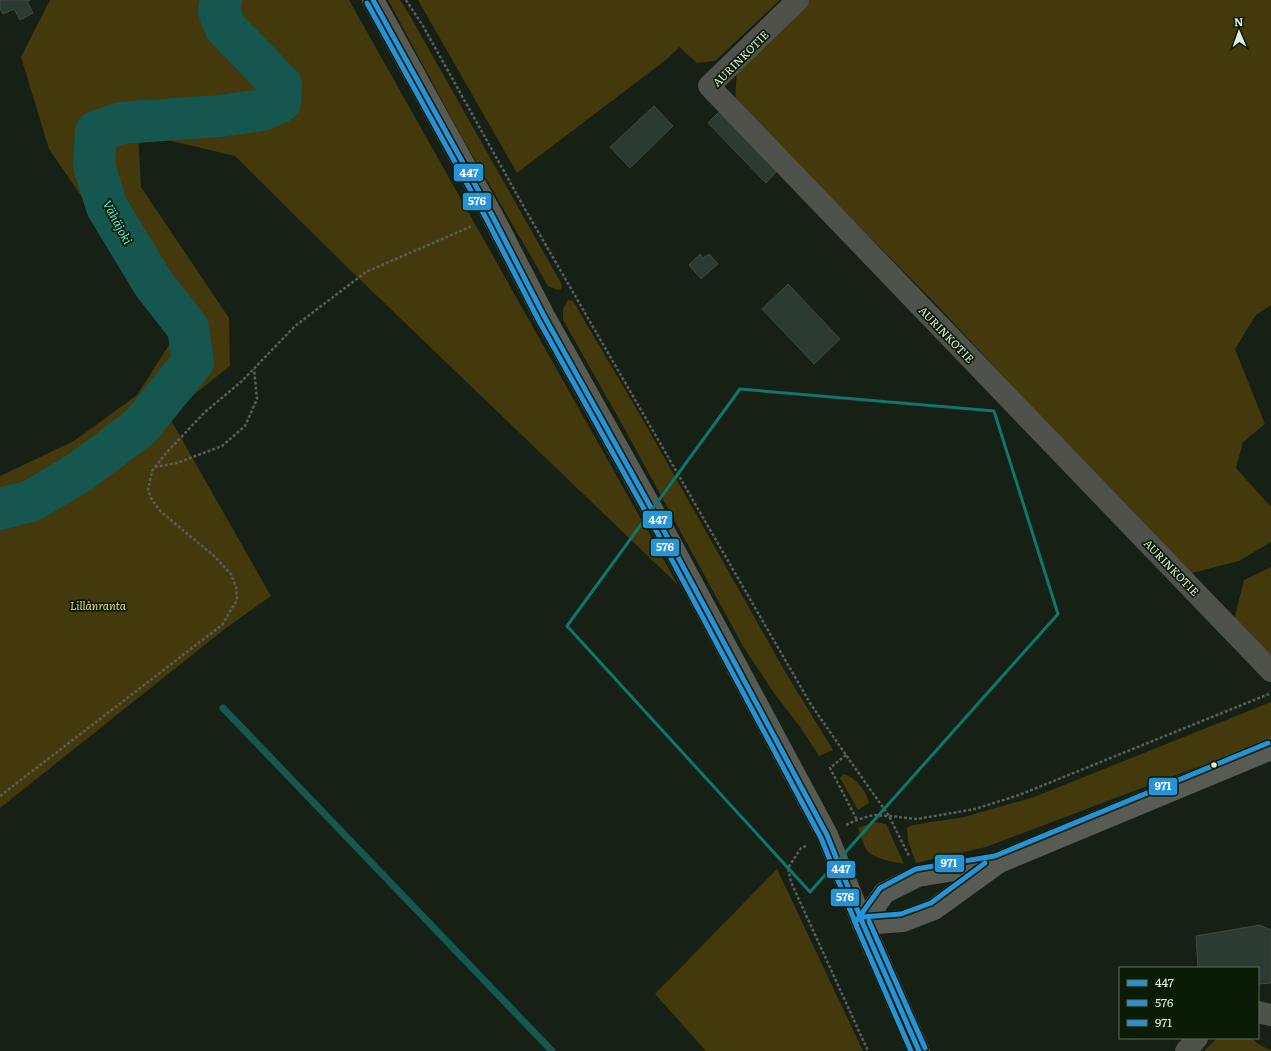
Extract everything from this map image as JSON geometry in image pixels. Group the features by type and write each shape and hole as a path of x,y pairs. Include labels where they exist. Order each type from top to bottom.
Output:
{"main road":[{"path":"373,0 493,217 544,316 664,531 827,835 863,924 919,1051"},
{"path":"863,924 884,893 918,876 997,863 1271,749"},
{"path":"863,924 903,921 934,910 997,863"}],"street":[{"name":"AURINKOTIE","path":"798,0 709,86 1271,671"},
{"path":"1259,1012 1271,1015"},
{"path":"1186,1051 1196,1039"}],"path":[{"path":"406,0 423,26 525,209 810,703 889,816"},
{"path":"0,796 222,625 237,600 236,587 231,574 214,556 160,511 152,500 148,490 152,471 166,453 205,412 242,381 295,326 366,272 493,217"},
{"path":"155,467 176,463 222,446 245,426 257,399 254,369"},
{"path":"846,755 830,768 857,820 873,815 917,819 975,809 1019,796 1271,694"},
{"path":"801,848 788,868 791,882 868,1051"}],"highlighted area":[{"path":"740,389 994,411 1058,614 810,892 567,626"}],"green space":[{"name":"Lillånranta","path":"50,0 349,0 678,585 350,270 235,156 138,133 141,187 229,318 230,366 168,415 271,596 226,628 0,808 0,476 74,441 137,395 176,334 49,149 21,57"},
{"path":"388,0 400,0 409,14 562,285 561,289 558,290 548,286 459,132"},
{"path":"418,0 780,0 715,61 697,63 679,47 667,59 517,173"},
{"path":"810,0 1271,0 1271,305 1256,315 1235,349 1265,424 1243,442 1236,468 1271,507 1271,542 1239,561 1188,574 935,303 735,101 737,68"},
{"path":"568,300 573,301 643,420 787,675 833,750 819,756 744,648 623,426 563,320 563,309"},
{"path":"1271,567 1271,657 1234,620 1244,580"},
{"path":"1271,702 1271,739 986,847 916,863 908,841 907,828 913,825 964,817 1034,797"},
{"path":"843,774 856,781 868,798 869,803 858,810 840,778"},
{"path":"874,822 886,824 904,864 878,858 869,853 866,849 858,828"},
{"path":"777,869 863,1051 706,1051 655,994"},
{"path":"1216,1039 1253,1039 1263,1047 1271,1050 1271,1051 1204,1051"}],"building":[{"path":"0,0 30,0 27,1 33,13 20,20 14,9 3,14 0,9"},
{"path":"654,106 673,126 630,168 610,147"},
{"path":"720,111 778,170 766,183 708,123"},
{"path":"700,254 703,258 709,254 718,264 701,279 689,265"},
{"path":"788,284 840,339 814,364 762,309"},
{"path":"1260,925 1271,930 1271,983 1259,984 1259,967 1198,967 1196,936"}],"waterway":[{"name":"Vähäjoki","path":"0,509 31,501 80,472 140,427 193,362 188,328 153,283 107,207 94,166 96,132 121,123 219,116 262,110 280,102 281,85 225,27 219,11 221,0"},
{"path":"223,708 552,1051"}],"transit line":[{"name":"447","path":"373,0 493,217 544,316 664,531 827,835 863,924 919,1051"},
{"name":"576","path":"367,3 487,220 538,319 658,534 821,838 857,927 911,1051"},
{"name":"971","path":"857,920 880,888 916,869 995,856 1268,743"},
{"name":"971","path":"862,917 901,914 931,903 985,863"},
{"name":"971","path":"869,921 925,1048"}]}
